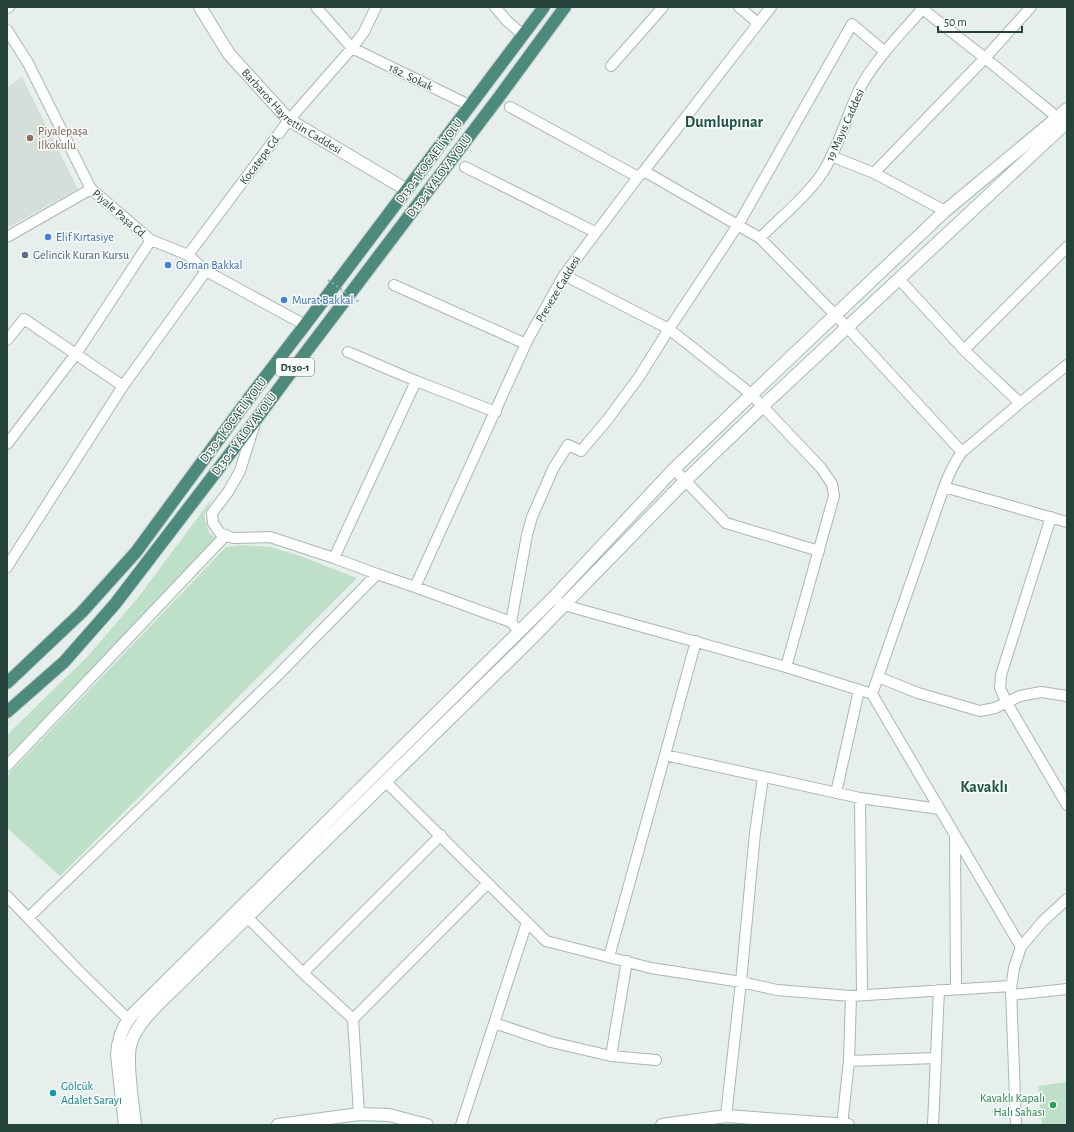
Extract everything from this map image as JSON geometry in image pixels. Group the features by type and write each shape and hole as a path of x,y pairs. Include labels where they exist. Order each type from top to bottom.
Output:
{"highway":[{"name":"D130-1 KOCAELİ YOLU","path":"7,683 82,612 136,552 249,398 471,106 544,7"},
{"name":"D130-1 YALOVA YOLU","path":"7,712 64,662 91,632 142,569 255,421 565,7"}],"main road":[{"name":"Barbaros Hayrettin Caddesi","path":"200,7 229,54 289,120 407,190"},
{"path":"136,1125 130,1076 130,1044 149,1014 529,641 686,481 763,406 1064,122 1067,109"},
{"path":"125,1125 117,1055 119,1039 128,1019 514,627 553,598 674,469 752,394 945,211 1064,122"},
{"path":"117,1125 124,1110"},
{"path":"278,1125 359,1114 389,1115 427,1125"},
{"path":"668,1125 726,1116 848,1125"}],"street":[{"path":"316,7 352,48"},
{"name":"Kocatepe Cd.","path":"188,255 289,120 352,48 364,32 376,7"},
{"path":"495,7 507,21 524,35"},
{"path":"611,66 663,7"},
{"path":"739,7 758,24"},
{"name":"Preveze Caddesi","path":"415,587 526,344 564,275 595,232 771,7"},
{"path":"874,173 985,58 1031,7"},
{"path":"922,8 1064,122"},
{"name":"19 Mayıs Caddesi","path":"760,238 807,192 823,172 860,88 870,72 922,8"},
{"path":"514,627 527,535 532,517 553,469 568,445 581,451 639,377 738,225 852,24 886,52"},
{"name":"Piyale Paşa Cd.","path":"7,30 28,63 92,189 151,240 188,255 206,271 305,325"},
{"name":"182. Sokak","path":"352,48 471,106"},
{"path":"510,107 641,174 760,238 836,315 962,452"},
{"path":"831,156 874,173 945,211"},
{"path":"465,167 595,232"},
{"path":"7,237 92,189"},
{"path":"7,444 76,354 151,240"},
{"path":"964,350 1067,247"},
{"path":"7,567 122,386 206,271"},
{"path":"564,275 669,330 752,394 821,468 832,484 834,496 786,667"},
{"path":"899,279 964,350 1020,403"},
{"path":"394,284 526,344"},
{"path":"7,340 24,319 122,386"},
{"path":"348,352 416,381 496,412"},
{"path":"872,694 944,487 956,459 962,452 1067,365"},
{"path":"334,558 416,381"},
{"path":"255,421 240,471 228,492 212,513 213,523 220,533 233,538 270,538 334,558 415,587 514,627 529,641"},
{"path":"674,469 726,523 819,550"},
{"path":"944,487 1067,522"},
{"path":"1051,517 1001,675 1000,688 1007,703 1067,805"},
{"path":"7,766 226,535"},
{"path":"28,918 279,674 377,574"},
{"path":"553,598 564,606 696,641 872,694 1021,948"},
{"path":"609,957 696,641"},
{"path":"878,677 918,694 980,711 995,708 1020,696 1041,692 1067,696"},
{"path":"836,793 859,690"},
{"path":"665,755 860,798 940,809"},
{"path":"726,1116 762,777"},
{"path":"386,782 546,941 651,968 741,982 777,990 851,996 956,989 1011,991 1067,989"},
{"path":"860,798 862,995"},
{"path":"303,973 441,835"},
{"path":"955,835 956,989"},
{"path":"353,1019 488,883"},
{"path":"7,896 128,1019"},
{"path":"1016,1125 1011,991 1014,968 1021,948 1042,922 1067,899"},
{"path":"247,917 303,973 353,1019 359,1114"},
{"path":"461,1125 527,922"},
{"path":"611,1056 627,961"},
{"path":"933,1125 939,990"},
{"path":"842,1125 849,1061 851,996"},
{"path":"494,1023 552,1042 611,1056 656,1060"},
{"path":"849,1061 936,1058"}],"path":[{"path":"328,280 359,302"}],"shaded area":[{"name":"Piyalepaşa İlkokulu","path":"22,77 78,189 9,227 7,223 7,88"}],"green space":[{"path":"213,497 204,515 209,532 218,541 7,757 7,735 87,657 137,599"},
{"path":"241,545 271,547 300,556 357,578 60,876 7,828 7,776 226,547"},
{"name":"Kavaklı Kapalı Halı Sahası","path":"1067,1082 1067,1125 1042,1125 1038,1086"}],"place":[{"name":"Piyalepaşa İlkokulu","path":"30,138"},
{"name":"Elif Kırtasiye","path":"48,237"},
{"name":"Gelincik Kuran Kursu","path":"25,255"},
{"name":"Osman Bakkal","path":"168,265"},
{"name":"Murat Bakkal","path":"284,300"},
{"name":"Gölcük Adalet Sarayı","path":"53,1093"},
{"name":"Kavaklı Kapalı Halı Sahası","path":"1053,1105"}],"district":[{"name":"Dumlupınar","path":"724,122"},
{"name":"Kavaklı","path":"984,787"}]}
